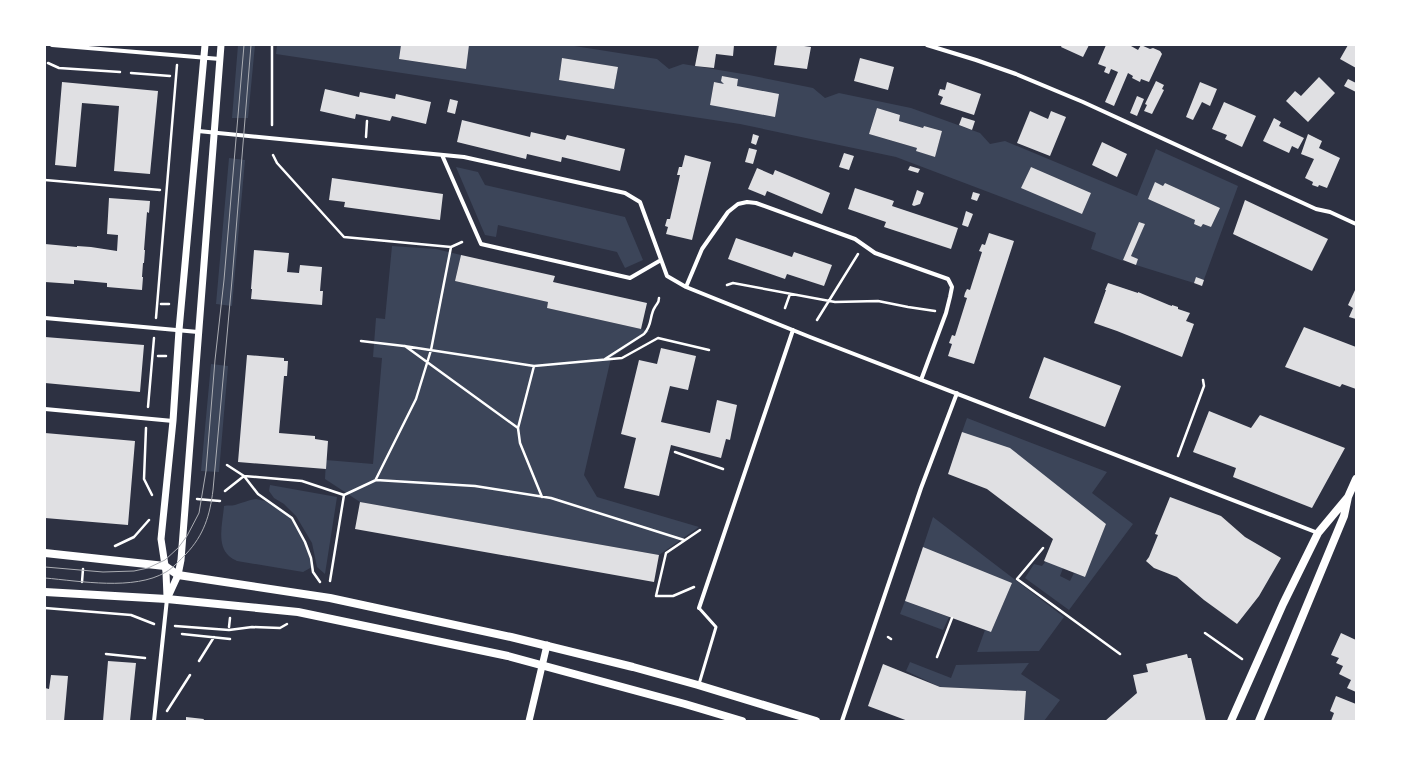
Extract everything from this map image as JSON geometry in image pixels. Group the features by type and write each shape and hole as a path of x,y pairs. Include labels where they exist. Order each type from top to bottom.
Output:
{"main road":[{"path":"1259,721 1344,516 1348,497 1356,478"},
{"path":"1231,721 1283,604 1318,533 1348,497"},
{"path":"45,553 165,566 178,575 330,598 438,620 547,645 698,685 816,721"},
{"path":"45,592 167,599 298,612 508,656 742,721"}],"street":[{"path":"52,45 220,59"},
{"path":"154,721 167,599 162,539 205,45"},
{"path":"167,599 178,575 181,560 221,45"},
{"path":"927,45 1016,74 1084,102 1316,209 1330,212 1356,224"},
{"path":"198,131 464,157 625,193 640,202 667,276 686,287 921,380 1318,533"},
{"path":"442,155 481,244 630,278 661,260"},
{"path":"686,287 702,249 728,212 738,204 747,202 756,203 855,239 875,253 948,279 952,287 946,313 921,380"},
{"path":"45,318 198,332"},
{"path":"699,608 793,330"},
{"path":"842,721 921,488 957,393"},
{"path":"45,409 173,421"},
{"path":"529,721 547,645"}],"lane":[{"path":"698,685 716,627 699,608"}],"path":[{"path":"272,45 272,125"},
{"path":"48,63 59,68 120,72"},
{"path":"156,319 177,64"},
{"path":"131,73 170,76"},
{"path":"366,136 367,121"},
{"path":"273,155 277,163 344,238 451,247 462,242"},
{"path":"45,180 160,190"},
{"path":"817,320 864,246"},
{"path":"376,480 416,399 428,363 451,247"},
{"path":"727,284 733,283 835,302 878,301 946,313"},
{"path":"785,308 790,294"},
{"path":"605,360 644,334 649,329 654,307 659,303 659,298"},
{"path":"148,411 155,334"},
{"path":"361,342 404,346 534,366 622,358 658,338 709,350"},
{"path":"404,346 518,428"},
{"path":"534,366 518,428 520,443 542,497"},
{"path":"1178,456 1204,386 1203,380"},
{"path":"147,422 144,479 152,496 152,501"},
{"path":"675,452 723,469"},
{"path":"227,465 244,476 258,494 292,518 305,542 311,558 313,572 320,582"},
{"path":"225,491 244,476 302,482 344,495 376,480 475,486 551,498 684,540"},
{"path":"330,581 344,495"},
{"path":"110,548 122,544 134,537 148,523 151,517"},
{"path":"695,587 673,596 656,596 666,553 700,530"},
{"path":"1043,548 1017,579 1120,654"},
{"path":"81,594 84,557"},
{"path":"45,608 132,614 151,624"},
{"path":"937,657 952,618"},
{"path":"176,626 229,630 252,627 280,628 289,622"},
{"path":"1205,633 1242,659"},
{"path":"182,634 230,639"},
{"path":"199,661 214,637"},
{"path":"106,654 145,658"},
{"path":"165,714 190,675"}],"shaded area":[{"path":"238,45 255,45 248,118 232,118"},
{"path":"277,45 401,45 399,59 465,69 469,45 568,45 657,59 669,69 683,64 813,88 825,98 839,93 911,108 980,133 990,144 1005,141 1137,196 1156,149 1238,186 1204,280 1196,277 1194,283 1136,265 1138,259 1131,256 1145,224 1139,222 1123,261 1091,249 1096,233 896,157 740,124 276,54","holes":["562,58 618,67 614,88 559,79","722,76 738,79 737,86 710,105 714,82 724,84","877,108 900,115 899,121 923,128 924,126 942,131 935,157 917,151 917,148 869,134","1031,167 1091,193 1082,214 1022,188","1155,183 1163,186 1165,183 1220,208 1211,227 1203,224 1201,227 1194,224 1195,220 1148,199"]},
{"path":"229,158 245,160 232,306 216,304"},
{"path":"456,167 478,172 485,185 625,217 643,260 625,268 617,252 498,225 496,237 485,235"},
{"path":"392,246 436,249 461,255 455,281 548,302 547,308 650,331 611,358 584,475 597,497 699,527 659,555 360,502 325,479 326,460 373,464 382,358 373,357 376,318 385,319"},
{"path":"211,364 228,366 219,472 201,471"},
{"path":"967,418 1107,472 1092,493 1133,524 1069,610 1025,578 1034,564 1042,566 1046,561 1063,568 1060,576 1070,581 1074,573 1085,577 1106,524 962,432"},
{"path":"270,485 337,497 325,574 317,567 312,543 296,516 284,504 274,498 269,491"},
{"path":"256,499 265,501 292,518 305,542 312,567 303,572 237,561 230,557 225,551 221,539 224,506 235,505"},
{"path":"933,517 1064,617 1039,651 977,652 985,630 991,632 1012,583 923,547"},
{"path":"905,601 949,617 943,630 900,614"},
{"path":"910,662 951,678 956,665 1029,663 1021,674 1060,700 1044,721 1024,721 1026,691 940,687 906,671"}],"building":[{"path":"401,45 469,45 466,69 399,59"},
{"path":"699,45 734,45 733,56 716,54 714,68 695,66"},
{"path":"777,45 811,47 807,69 774,65"},
{"path":"1062,45 1089,45 1083,57 1061,47"},
{"path":"1106,45 1131,45 1138,50 1141,45 1160,51 1162,54 1149,82 1141,79 1140,82 1132,78 1133,76 1128,73 1114,106 1105,102 1118,72 1111,69 1109,74 1104,72 1106,67 1098,64"},
{"path":"1348,45 1356,45 1356,68 1340,59"},
{"path":"562,58 618,67 614,89 559,80"},
{"path":"860,58 894,67 888,90 854,81"},
{"path":"722,76 738,79 737,86 779,94 775,117 710,105 714,82 724,84 721,81"},
{"path":"1319,77 1335,93 1308,122 1286,101 1295,91 1301,96"},
{"path":"1348,79 1356,83 1356,92 1344,86"},
{"path":"1156,81 1164,85 1162,89 1164,90 1152,114 1144,111 1147,105 1145,104"},
{"path":"62,82 158,91 150,174 114,171 119,106 82,103 76,167 55,165"},
{"path":"947,82 981,94 974,115 940,104 943,97 938,95 940,89 945,90"},
{"path":"1200,82 1217,89 1210,106 1202,102 1193,120 1186,117"},
{"path":"325,89 359,97 360,92 395,99 396,94 431,102 426,124 392,116 390,121 356,114 355,119 320,111"},
{"path":"1137,96 1144,99 1137,116 1130,113"},
{"path":"450,99 458,101 455,114 447,112"},
{"path":"1224,102 1256,116 1242,147 1225,139 1227,135 1212,129"},
{"path":"877,108 900,115 899,121 923,128 924,126 942,131 935,157 916,151 917,148 869,134"},
{"path":"1030,111 1048,119 1051,111 1066,117 1050,156 1017,143"},
{"path":"962,117 975,121 972,130 959,125"},
{"path":"1274,118 1281,122 1279,126 1304,138 1298,149 1292,146 1289,153 1263,141"},
{"path":"462,120 530,137 531,132 565,140 567,135 625,149 620,171 562,157 561,162 527,154 526,159 457,142"},
{"path":"753,134 759,136 756,145 751,143"},
{"path":"1308,134 1322,141 1319,148 1340,158 1327,188 1319,185 1318,187 1312,185 1313,182 1305,178 1314,159 1301,154"},
{"path":"1102,142 1127,154 1117,177 1092,165"},
{"path":"749,148 757,150 753,164 745,162"},
{"path":"844,153 854,156 849,170 839,167"},
{"path":"685,155 711,162 692,240 666,234 668,227 665,226 667,219 670,219 680,175 677,175 679,167 682,167"},
{"path":"910,166 920,169 918,173 908,170"},
{"path":"1031,167 1091,193 1082,214 1021,188"},
{"path":"757,168 773,175 775,170 830,193 822,214 767,191 765,196 748,189"},
{"path":"332,178 443,194 440,220 344,207 345,202 329,200"},
{"path":"1155,182 1163,186 1165,183 1220,208 1211,227 1203,224 1201,227 1194,224 1195,220 1148,199"},
{"path":"855,188 894,201 892,206 958,228 951,249 884,227 886,222 848,209"},
{"path":"917,190 924,193 920,204 914,206 912,205"},
{"path":"973,192 980,194 977,201 971,199"},
{"path":"109,198 150,201 149,213 147,212 142,290 107,287 107,283 74,280 74,284 45,282 45,244 91,247 117,251 118,235 107,234"},
{"path":"1245,200 1328,239 1312,271 1233,234"},
{"path":"966,211 973,214 968,227 962,225"},
{"path":"1139,222 1145,224 1131,256 1138,259 1136,265 1123,260"},
{"path":"989,233 1014,241 974,364 948,356 952,344 949,343 952,335 955,336 967,298 964,297 965,293 967,289 970,290 982,252 979,251 982,244 985,245"},
{"path":"736,238 792,257 794,252 832,265 824,286 787,274 785,279 728,259"},
{"path":"254,250 289,253 287,272 299,273 300,265 322,267 320,291 323,291 322,305 251,299"},
{"path":"461,255 555,276 553,282 647,303 641,329 547,308 548,302 455,281"},
{"path":"1196,277 1204,280 1202,286 1194,283"},
{"path":"1108,283 1138,292 1190,313 1186,321 1194,324 1182,357 1094,323"},
{"path":"1356,288 1356,319 1349,317 1353,308 1348,305"},
{"path":"1304,327 1356,347 1356,389 1342,384 1340,387 1285,367"},
{"path":"45,337 144,345 140,392 45,383"},
{"path":"661,348 696,356 688,390 670,386 661,422 710,433 717,400 737,405 730,440 726,439 721,458 671,445 659,496 624,488 636,438 621,434 639,360 657,364"},
{"path":"247,355 284,358 284,361 288,361 287,376 284,376 279,433 315,436 315,439 328,441 326,469 238,462"},
{"path":"1044,357 1121,386 1105,427 1029,398"},
{"path":"1209,411 1251,428 1260,415 1345,448 1312,508 1233,477 1236,468 1193,452"},
{"path":"962,432 1010,448 1106,524 1085,577 1044,561 1053,539 987,489 948,474"},
{"path":"45,433 135,441 128,525 45,518"},
{"path":"1170,497 1221,516 1245,537 1281,558 1259,596 1237,624 1204,600 1177,577 1154,568 1146,561 1158,535 1155,534"},
{"path":"360,502 659,555 654,582 355,529"},
{"path":"923,547 1012,583 991,632 905,601"},
{"path":"1341,633 1356,640 1356,692 1347,688 1351,680 1339,674 1343,666 1336,663 1339,658 1331,655"},
{"path":"1187,654 1188,658 1191,658 1206,721 1105,721 1137,693 1133,675 1148,672 1146,664"},
{"path":"108,661 136,663 130,721 103,721"},
{"path":"883,664 940,687 1026,691 1024,721 908,721 868,706"},
{"path":"51,675 68,676 64,721 45,720 45,688 49,689"},
{"path":"1336,696 1356,704 1356,721 1331,721 1334,713 1330,711"},
{"path":"186,717 204,719 203,721 186,721"}],"tram line":[{"path":"45,567 103,572 134,571 148,568 165,560 178,548 187,536 199,513 206,471 244,45"},
{"path":"45,578 107,583 123,583 153,578 166,572 176,564 192,547 202,532 208,516 213,490 251,45"}]}
